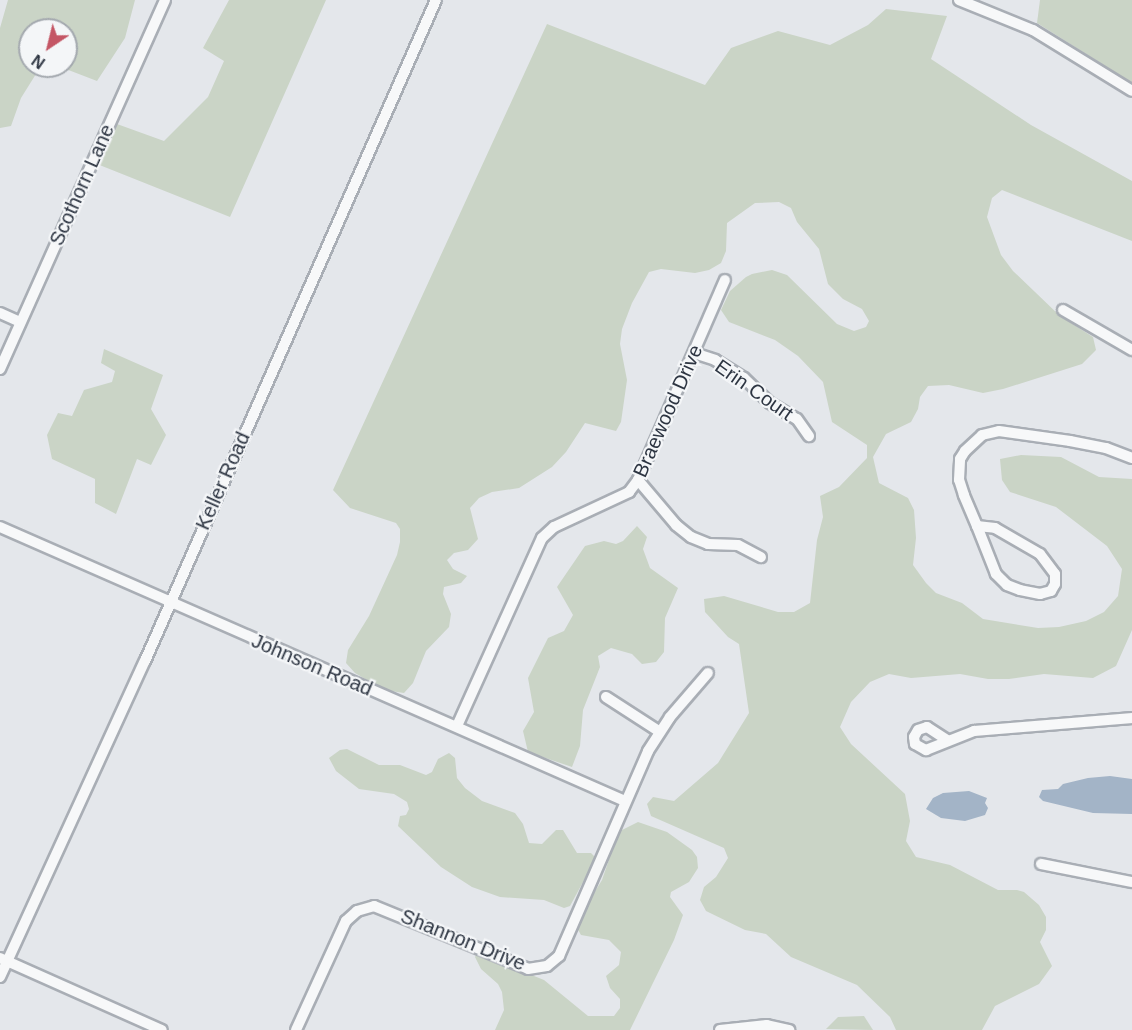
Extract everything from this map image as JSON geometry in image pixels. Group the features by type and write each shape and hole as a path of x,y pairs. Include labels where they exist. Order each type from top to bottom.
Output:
{"street":[{"name":"Scothorn Lane","path":"0,369 165,0"},
{"name":"Keller Road","path":"0,977 4,959 171,602 436,0"},
{"path":"959,0 1033,30 1132,91"},
{"name":"Braewood Drive","path":"457,726 542,538 554,527 629,492 639,480 725,280"},
{"path":"1063,310 1132,350"},
{"path":"0,313 20,322"},
{"name":"Erin Court","path":"694,354 715,360 744,378 770,403 797,419 809,436"},
{"path":"976,526 995,528 1040,554 1055,574 1055,584 1051,591 1040,594 1020,590 1007,585 996,574 976,526 962,487 958,470 965,451 982,435 999,431 1106,448 1132,458"},
{"path":"639,480 676,525 690,537 708,544 738,545 760,556"},
{"name":"Johnson Road","path":"0,527 625,801"},
{"name":"Shannon Drive","path":"296,1030 346,921 357,911 366,908 374,906 394,912 528,969 547,966 559,956 625,801 660,732 708,673"},
{"path":"606,698 660,732"},
{"path":"947,740 974,730 998,727 1132,718"},
{"path":"1041,864 1132,882"},
{"path":"4,959 157,1029"},
{"path":"720,1030 767,1025 789,1030"}],"green space":[{"path":"8,0 135,0 125,38 97,81 78,74 78,18 18,18 18,78 34,78 21,98 11,126 0,128 0,28"},
{"path":"229,0 326,0 230,217 97,164 117,124 164,141 208,97 224,61 203,48"},
{"path":"1040,0 1132,0 1132,83 1037,23"},
{"path":"886,9 947,16 931,59 1031,125 1132,181 1132,241 1002,190 992,198 987,217 1001,255 1013,271 1060,316 1093,337 1096,350 1082,364 1003,389 983,393 949,385 928,386 920,397 918,409 911,422 886,434 873,457 879,483 908,498 914,510 916,538 913,565 926,583 936,593 962,603 983,619 1038,628 1059,627 1086,621 1104,612 1118,596 1122,569 1107,546 1056,507 1010,492 1002,480 1000,459 1021,455 1061,457 1099,477 1132,479 1132,630 1116,666 1093,678 1044,674 1009,679 988,679 960,674 911,678 889,674 870,682 851,702 840,727 851,744 905,794 910,821 906,841 916,857 950,865 998,890 1024,892 1039,905 1046,917 1046,930 1040,942 1052,966 1039,984 995,1006 982,1030 896,1030 890,1017 857,985 791,957 766,934 745,930 706,911 700,900 704,887 716,877 728,858 724,848 651,816 647,804 653,797 674,801 718,763 749,713 739,644 728,637 705,612 704,599 724,596 778,612 794,612 810,603 817,540 823,517 820,496 839,487 867,458 867,445 832,422 823,382 798,356 775,340 729,322 721,310 730,291 746,277 772,270 787,275 837,324 854,331 866,327 869,321 862,309 843,299 828,284 819,249 797,222 791,208 779,202 755,203 727,223 726,251 721,263 709,270 695,273 661,269 649,272 632,303 622,329 620,344 627,380 621,422 616,431 585,423 566,452 552,467 519,488 492,492 479,498 470,508 478,539 468,550 454,553 447,560 453,569 467,576 461,583 444,587 443,594 451,614 449,627 426,651 413,683 404,693 384,690 355,673 346,663 348,650 369,616 397,555 400,529 396,523 350,508 333,490 547,24 705,85 731,48 778,31 830,45 868,25"},
{"path":"104,349 163,375 151,409 166,435 151,465 137,459 116,514 95,503 95,479 52,459 47,435 58,413 72,416 84,390 112,382 115,371 101,363"},
{"path":"637,526 647,537 643,549 650,568 678,588 665,618 664,652 656,662 642,664 632,654 611,648 598,656 600,667 583,710 580,746 572,767 528,752 523,731 534,712 528,678 548,638 564,631 573,615 557,587 585,546 604,541 616,544 623,541"},
{"path":"347,749 379,765 400,765 426,775 432,772 438,759 449,753 455,758 457,778 465,788 482,801 515,813 523,824 529,843 542,844 556,830 563,830 577,853 591,853 596,858 570,906 564,908 544,900 500,897 472,887 441,867 398,826 400,816 406,815 409,809 407,802 394,794 359,789 336,771 329,758 340,750"},
{"path":"638,822 667,832 692,850 697,857 698,868 689,882 671,892 670,897 683,915 674,940 630,1030 495,1030 504,1010 502,992 498,984 481,969 475,957 477,953 544,980 588,1016 614,1016 620,1008 620,999 610,988 606,976 619,965 621,952 609,940 581,935 577,928 578,919 602,880 615,842 622,830"},
{"path":"864,1016 873,1030 826,1029 838,1017"}],"water":[{"path":"1110,776 1132,779 1132,814 1093,813 1043,801 1039,797 1042,790 1058,789 1063,784 1088,778"},
{"path":"969,791 987,798 985,803 988,808 985,815 965,821 941,818 926,809 933,798 943,793"}]}
